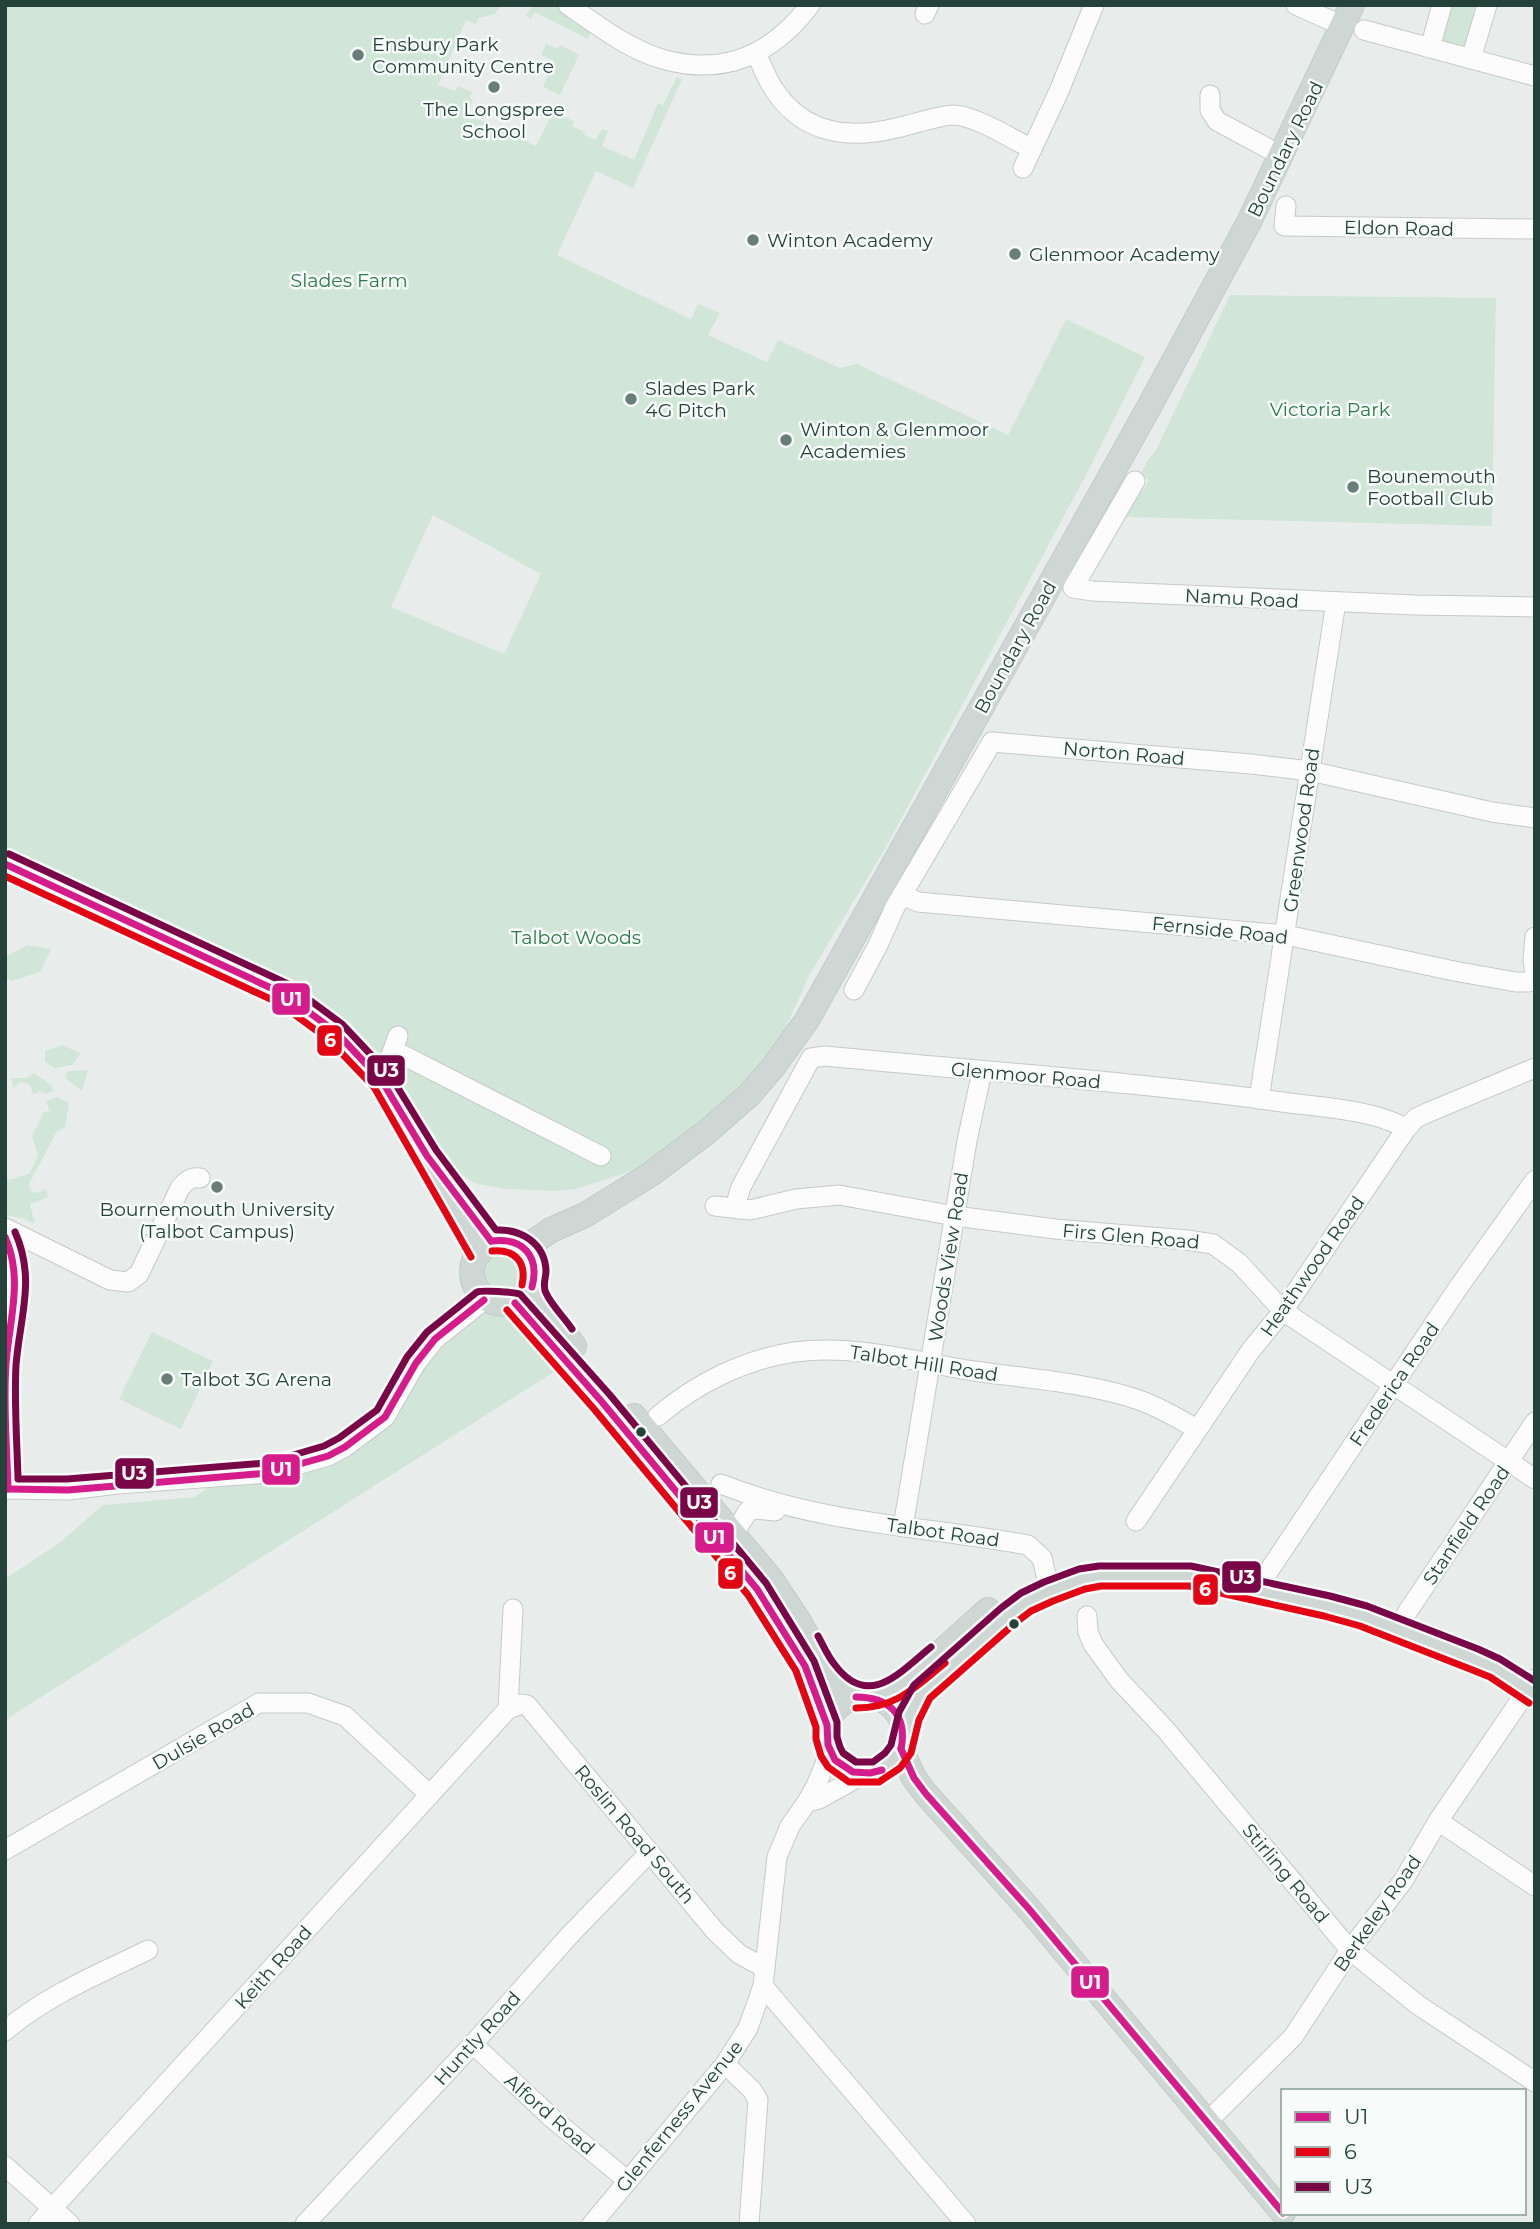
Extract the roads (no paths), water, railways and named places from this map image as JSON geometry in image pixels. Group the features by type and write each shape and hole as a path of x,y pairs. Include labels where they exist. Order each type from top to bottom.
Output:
{"main road":[{"name":"Boundary Road","path":"529,1253 651,1174 726,1116 774,1066 807,1020 1156,395 1249,222 1282,156 1332,14"},
{"path":"5,864 284,994 336,1032 382,1081 485,1247"},
{"path":"524,1295 536,1271 529,1253 515,1242 505,1239 485,1247 473,1265 472,1274 481,1295 495,1304 524,1295 536,1297 568,1340 734,1534 786,1600 827,1673 864,1697 887,1703 895,1710 902,1724 902,1742 914,1778 926,1794 1029,1909 1281,2211"},
{"path":"524,1295 602,1402 757,1589 805,1666 827,1725 826,1738 830,1751 844,1767 873,1772 926,1794"},
{"path":"827,1725 836,1709 864,1697 896,1689 908,1682 988,1611 1016,1590 1046,1575 1116,1564 1145,1566 1327,1606 1398,1629 1495,1668 1532,1688"},
{"path":"873,1772 893,1761 902,1742 909,1716 922,1691 1026,1602 1065,1584 1100,1576 1190,1576"}],"street":[{"path":"568,5 607,31 662,59 710,64 756,54 794,26 810,5"},
{"path":"1023,168 1094,5"},
{"path":"1430,48 1442,5"},
{"path":"1471,59 1487,5"},
{"path":"1332,14 1430,48 1535,76"},
{"path":"756,54 770,83 802,119 838,133 872,134 954,115 987,125 1032,149"},
{"path":"1210,94 1210,110 1217,121 1282,156"},
{"name":"Eldon Road","path":"1286,206 1284,226 1535,229"},
{"name":"Namu Road","path":"1135,481 1073,588 1092,592 1535,607"},
{"name":"Greenwood Road","path":"1259,1099 1336,602"},
{"name":"Norton Road","path":"854,990 902,895 992,742 1310,771 1492,812 1535,818"},
{"name":"Fernside Road","path":"902,895 918,902 1286,935 1516,982 1528,982 1535,977"},
{"path":"1535,937 1535,977"},
{"path":"382,1081 395,1043 412,1059 601,1156"},
{"name":"Glenmoor Road","path":"738,1209 737,1200 741,1187 811,1058 825,1056 1133,1084 1259,1099 1385,1118 1406,1129"},
{"name":"Heathwood Road","path":"1136,1521 1251,1350 1283,1311 1406,1129 1416,1118 1535,1068"},
{"name":"Woods View Road","path":"903,1527 967,1141 982,1071"},
{"path":"5,1228 110,1280 128,1282 139,1274 180,1188 193,1177 200,1178"},
{"name":"Frederica Road","path":"1258,1591 1266,1575 1458,1288 1535,1180"},
{"name":"Firs Glen Road","path":"715,1206 750,1210 796,1199 839,1195 955,1216 1055,1229 1213,1244 1238,1264 1283,1311 1535,1479"},
{"path":"5,1236 13,1253 16,1271 6,1362 7,1489 68,1490 268,1472 304,1465 328,1456 345,1447 385,1417 416,1363 481,1295"},
{"name":"Talbot Hill Road","path":"658,1416 678,1399 743,1365 798,1352 848,1351 1101,1390 1134,1398 1197,1429"},
{"name":"Stanfield Road","path":"1398,1629 1535,1422"},
{"name":"Talbot Road","path":"721,1484 755,1498 822,1515"},
{"name":"Talbot Road","path":"734,1534 748,1511 755,1509 822,1515 1028,1545 1042,1558 1046,1575"},
{"path":"508,1709 513,1609"},
{"name":"Stirling Road","path":"1087,1616 1088,1632 1093,1644 1119,1679 1165,1729 1350,1950 1418,2005 1535,2082"},
{"name":"Berkeley Road","path":"1208,2121 1293,2037 1350,1950 1403,1881 1438,1821 1532,1688"},
{"name":"Dulsie Road","path":"5,1850 259,1703 308,1703 345,1716 430,1795"},
{"name":"Roslin Road South","path":"508,1709 522,1704 532,1711 715,1931 764,1977 966,2224"},
{"name":"Keith Road","path":"38,2224 508,1709"},
{"name":"Glenferness Avenue","path":"592,2224 724,2064 748,2028 764,1977 777,1857 790,1826 807,1802 830,1751"},
{"path":"807,1802 820,1799 873,1772"},
{"path":"1438,1821 1535,1886"},
{"name":"Huntly Road","path":"305,2224 473,2044 568,1937 650,1852"},
{"path":"5,2031 46,2002 148,1950"},
{"name":"Alford Road","path":"473,2044 553,2119 628,2181"},
{"path":"724,2064 752,2090 758,2100 749,2224"},
{"path":"5,2166 70,2224"}],"place":[{"name":"Ensbury Park Community Centre","path":"358,55"},
{"name":"The Longspree School","path":"494,87"},
{"name":"Winton Academy","path":"753,240"},
{"name":"Glenmoor Academy","path":"1015,254"},
{"name":"Slades Park 4G Pitch","path":"631,399"},
{"name":"Winton & Glenmoor Academies","path":"786,440"},
{"name":"Bounemouth Football Club","path":"1353,487"},
{"name":"Bournemouth University (Talbot Campus)","path":"217,1187"},
{"name":"Talbot 3G Arena","path":"167,1379"}],"park label":[{"name":"Slades Farm","path":"349,280"},
{"name":"Victoria Park","path":"1330,409"},
{"name":"Talbot Woods","path":"576,937"}]}
